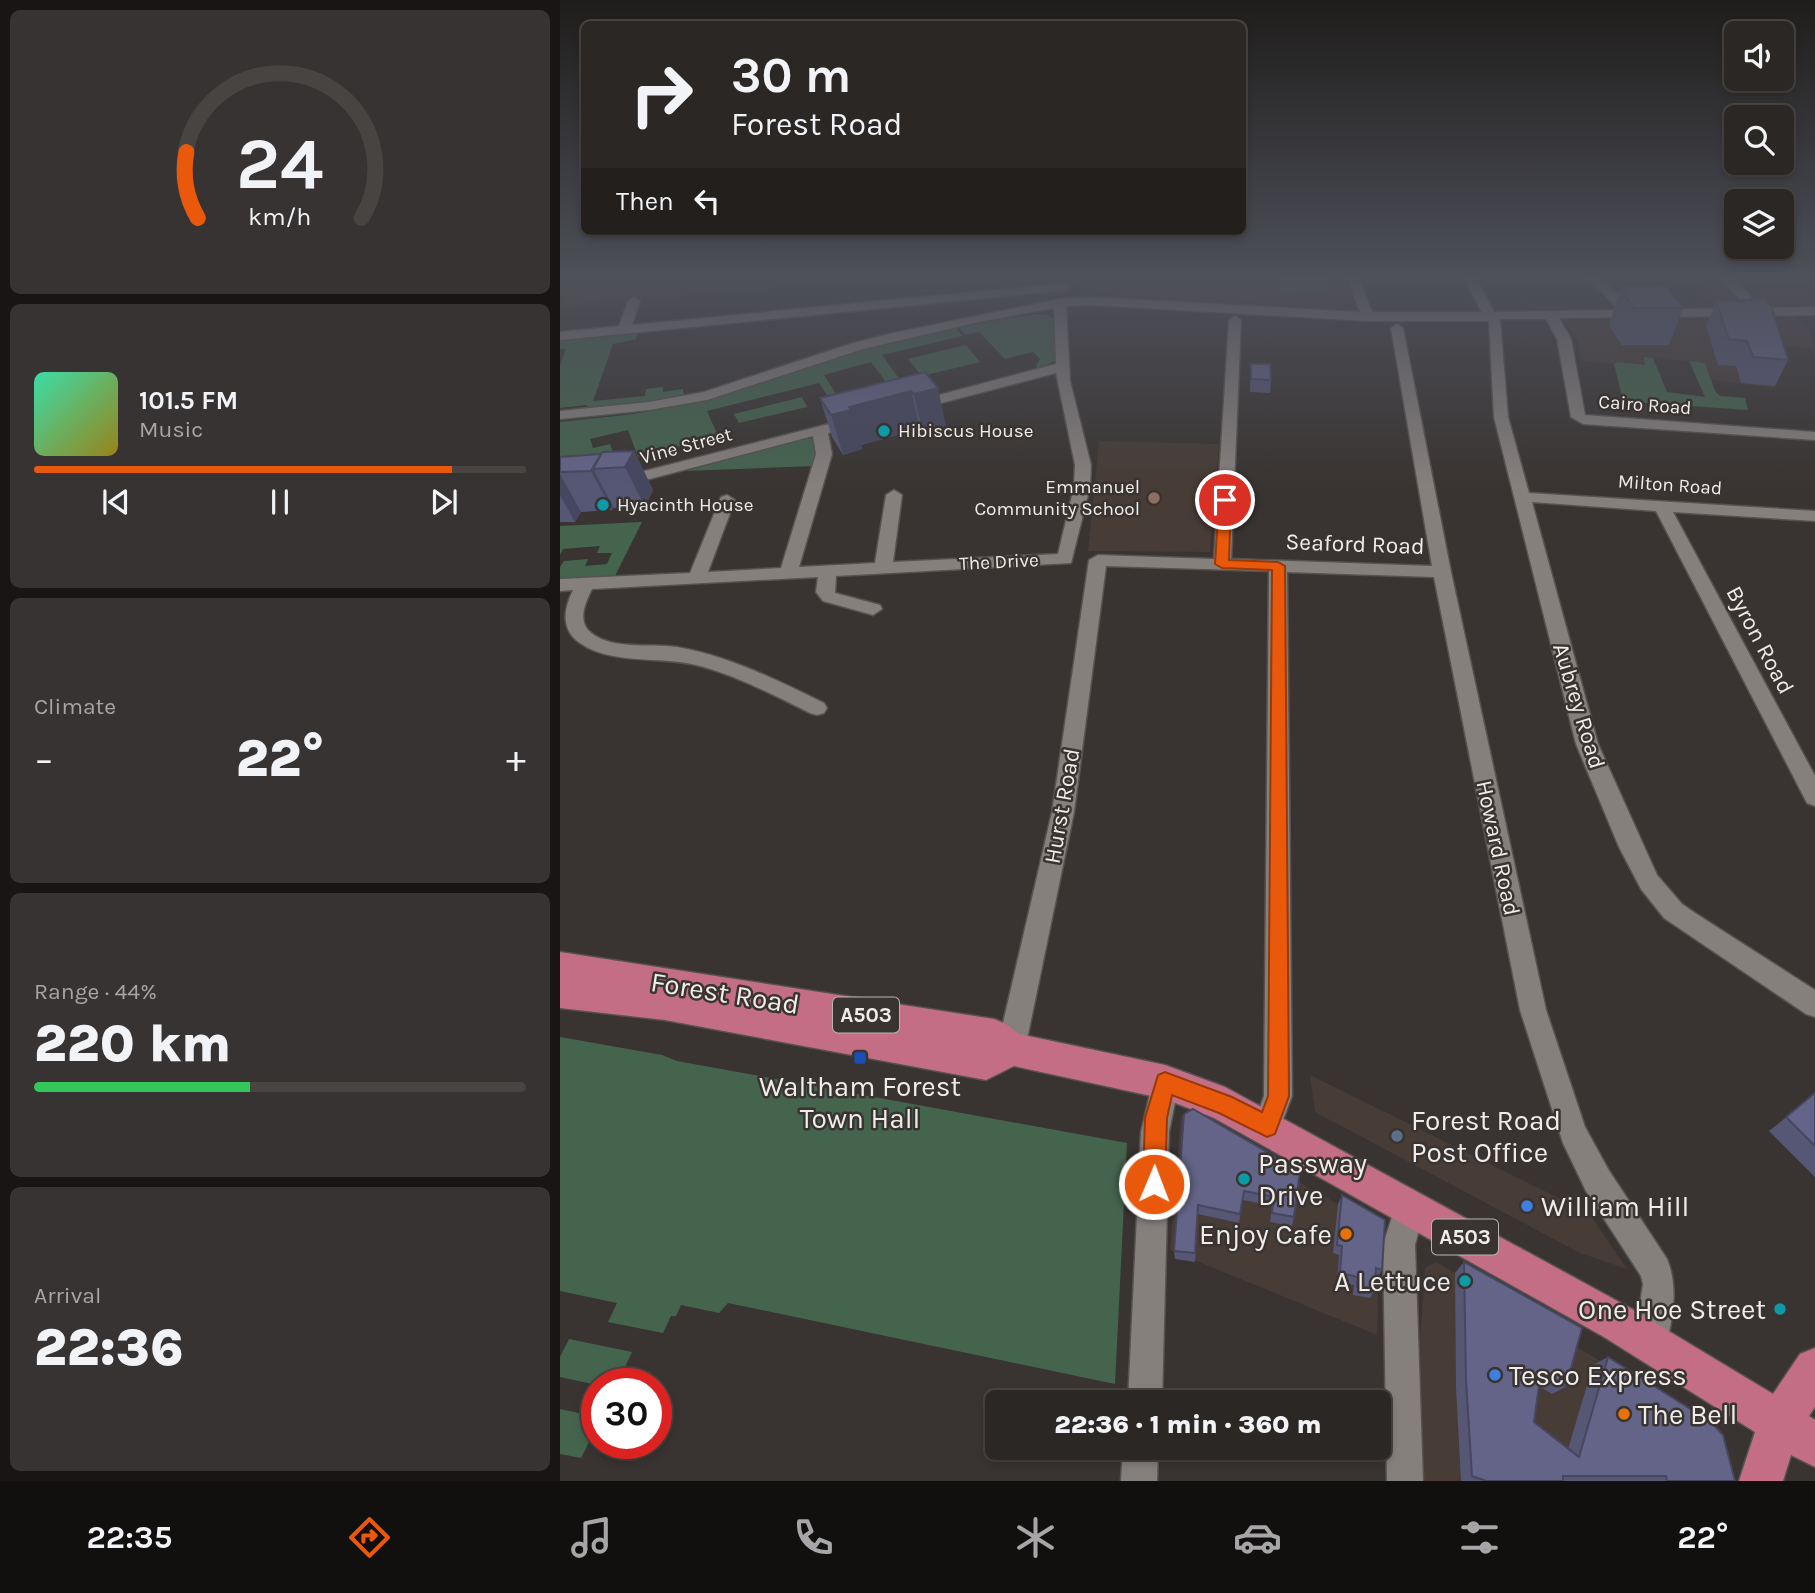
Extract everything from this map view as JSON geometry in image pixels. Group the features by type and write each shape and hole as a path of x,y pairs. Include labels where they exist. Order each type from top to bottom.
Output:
{"main road":[{"name":"Forest Road","path":"560,966 994,1035 1011,1049 1165,1082 1225,1104 1410,1206 1653,1327 1797,1433"},
{"name":"Forest Road","path":"560,993 665,1005 799,1031 986,1062 1011,1049"},
{"path":"1761,1481 1797,1433 1815,1369"}],"street":[{"path":"560,415 649,406 706,396 854,347"},
{"name":"The Drive","path":"560,585 1065,559 1082,487 1083,465 1061,368 1062,347"},
{"path":"1222,564 1234,347"},
{"name":"Howard Road","path":"1401,347 1442,572 1534,1010 1573,1133 1597,1180 1656,1270 1659,1284 1653,1327"},
{"name":"Aubrey Road","path":"1495,347 1501,417 1587,744 1631,848 1649,882 1673,911 1815,1005"},
{"name":"Cairo Road","path":"1565,347 1578,417 1612,422 1815,436"},
{"path":"899,410 1061,368"},
{"name":"Vine Street","path":"607,484 632,480 872,417"},
{"path":"788,574 824,454 820,431"},
{"path":"883,569 894,495"},
{"name":"Milton Road","path":"1522,497 1815,516"},
{"path":"697,578 727,500"},
{"name":"Byron Road","path":"1662,506 1815,797"},
{"name":"Seaford Road","path":"1098,560 1442,572"},
{"name":"Hurst Road","path":"1011,1049 1063,812 1098,560"},
{"path":"1267,1126 1278,1096 1278,566"},
{"path":"828,572 825,592 829,597 873,609"},
{"path":"586,583 574,612 579,631 587,639 612,648 676,654 697,659 760,681 817,708"},
{"path":"1145,1390 1155,1132 1165,1082"},
{"path":"1404,1478 1399,1245 1410,1206"},
{"path":"1139,1481 1141,1460"}],"shaded area":[{"path":"1579,347 1764,347 1775,388 1711,380 1705,363 1644,357 1646,367 1581,361"},
{"name":"Emmanuel Community School","path":"1099,441 1219,444 1210,552 1088,551"},
{"path":"1310,1075 1589,1213 1627,1269 1580,1253 1315,1112"},
{"path":"1181,1115 1380,1228 1377,1335 1170,1250"},
{"path":"1436,1262 1607,1365 1713,1481 1424,1481 1420,1342 1425,1268"}],"green space":[{"path":"612,347 593,401 645,396 646,389 663,387 663,392 683,389 684,397 592,409 586,405 560,408 560,365 566,349 560,349"},
{"path":"875,347 916,347 882,355 906,388 889,386 871,362 824,375 838,397 830,399 819,383 707,411 718,436 638,457 628,430 590,439 593,448 610,444 615,458 560,463 560,422 634,414 710,400 832,358"},
{"path":"968,347 980,362 922,376 908,359"},
{"path":"994,347 1055,347 1056,360 1039,369 1036,366 1040,359 1033,352 1005,359"},
{"path":"1644,357 1653,358 1667,392 1705,397 1689,361 1705,363 1715,391 1720,396 1745,398 1748,410 1619,401 1622,396 1614,364 1645,365"},
{"path":"802,397 807,407 739,423 734,414"},
{"path":"808,438 813,439 818,454 815,466 685,471"},
{"path":"642,522 615,576 560,579 560,567 564,561 588,559 585,566 607,564 612,553 597,553 600,546 563,549 560,555 560,526"},
{"path":"560,1037 1127,1143 1115,1384 728,1303 719,1313 681,1305 676,1316 671,1316 663,1333 608,1322 617,1303 560,1291"},
{"path":"569,1339 632,1352 624,1368 581,1368 581,1382 560,1377 560,1357"},
{"path":"560,1409 581,1414 581,1458 560,1454"}],"building":[{"path":"1749,347 1784,347 1788,360 1753,357"},
{"path":"1251,364 1270,364 1271,380 1251,379"},
{"path":"925,372 938,388 914,394 911,391 849,407 851,410 831,415 820,398"},
{"path":"634,451 625,467 593,469 602,452"},
{"path":"601,454 591,471 560,472 560,457"},
{"path":"1815,1093 1815,1146 1786,1117"},
{"path":"1193,1109 1300,1171 1294,1217 1272,1213 1274,1197 1244,1191 1240,1214 1198,1205 1195,1253 1174,1251 1184,1114"},
{"path":"1342,1195 1385,1220 1382,1270 1376,1268 1374,1291 1357,1287 1358,1277 1340,1273 1342,1246 1337,1245"},
{"path":"1464,1262 1582,1328 1566,1387 1541,1371 1534,1422 1579,1457 1608,1357 1711,1422 1723,1435 1735,1481 1667,1481 1666,1476 1563,1476 1563,1481 1486,1481 1472,1476 1466,1380"}],"place":[{"name":"Hibiscus House","path":"884,431"},
{"name":"Emmanuel Community School","path":"1154,498"},
{"name":"Hyacinth House","path":"603,505"},
{"name":"Waltham Forest Town Hall","path":"860,1058"},
{"name":"Forest Road Post Office","path":"1397,1136"},
{"name":"Passway Drive","path":"1244,1179"},
{"name":"William Hill","path":"1527,1206"},
{"name":"Enjoy Cafe","path":"1346,1234"},
{"name":"A Lettuce","path":"1465,1281"},
{"name":"One Hoe Street","path":"1780,1309"},
{"name":"Tesco Express","path":"1495,1375"},
{"name":"The Bell","path":"1624,1414"}],"route":[{"path":"1154,1184 1156,1118 1165,1082 1225,1104 1267,1126 1278,1096 1278,566 1222,564 1225,500"}]}
